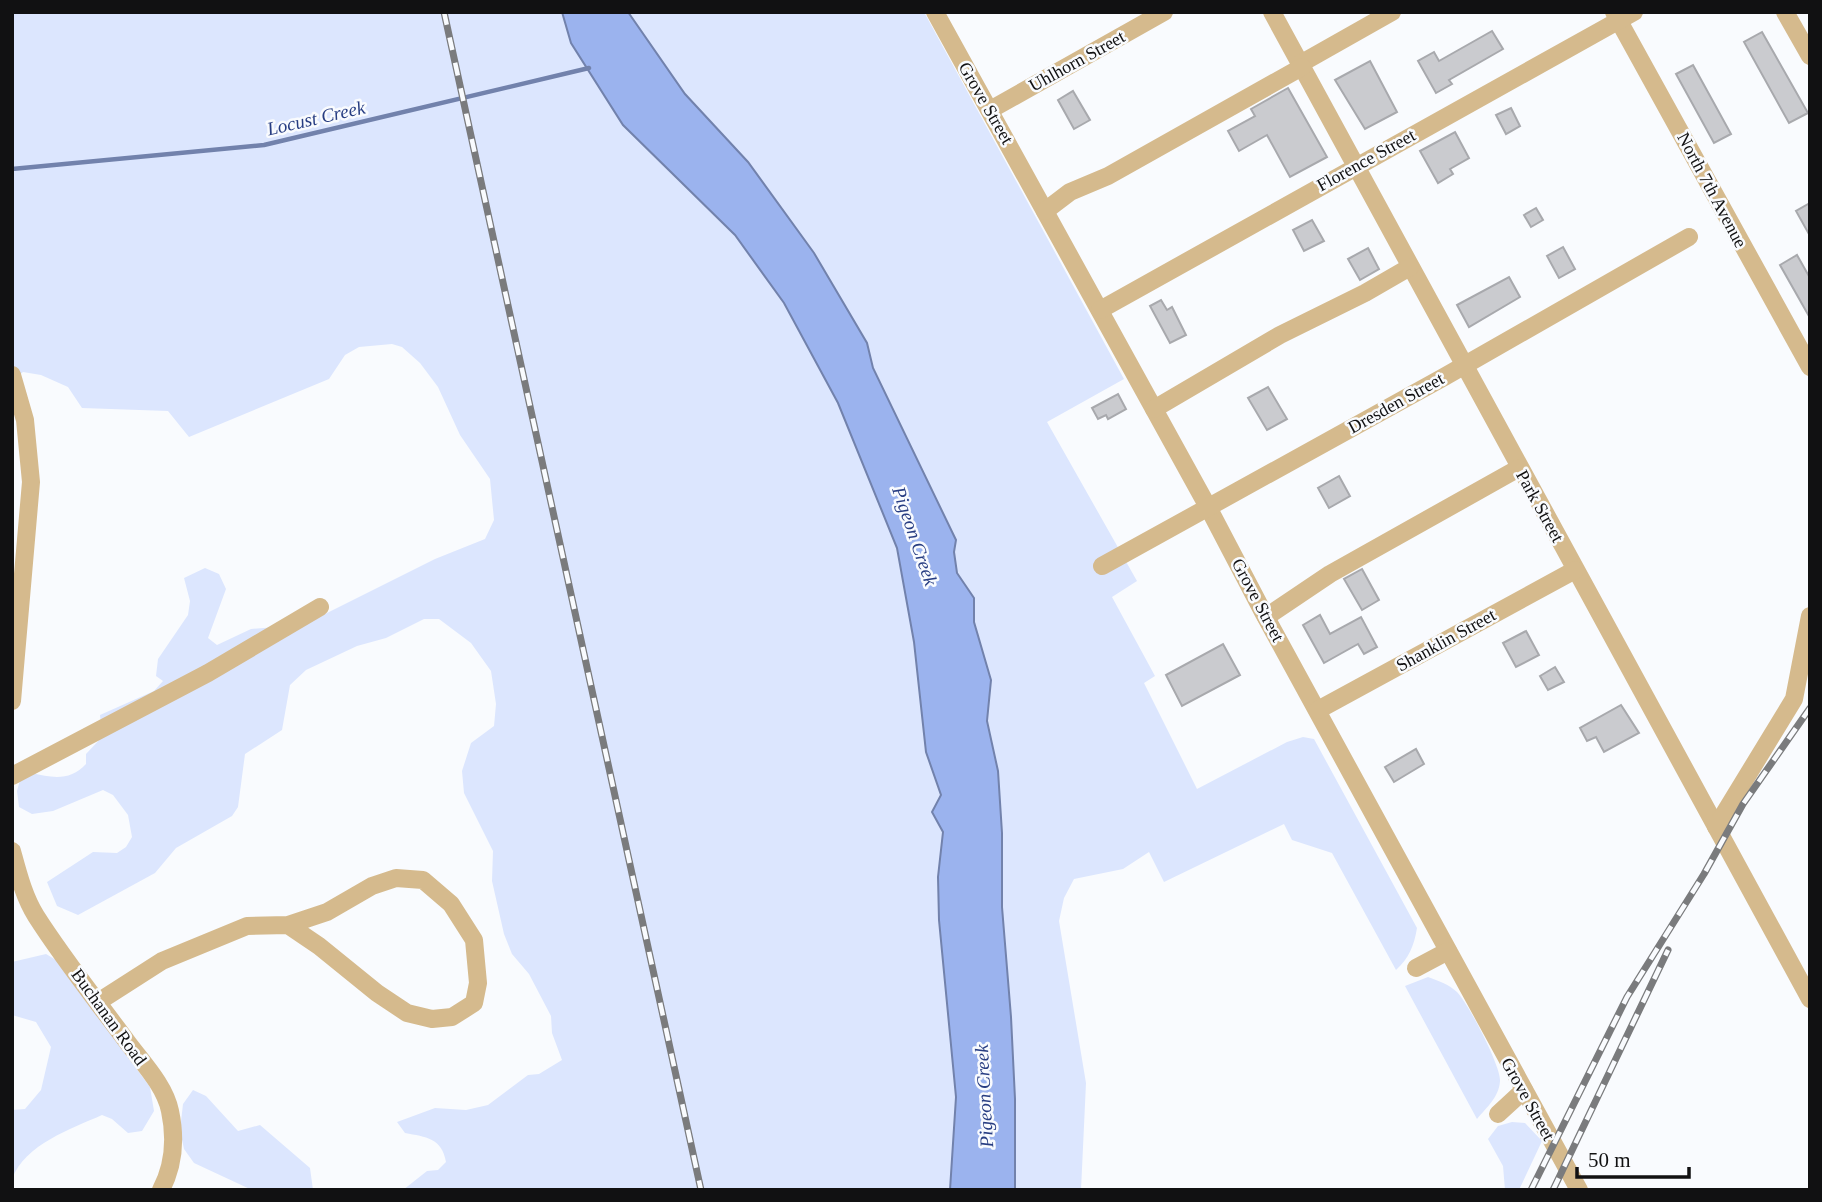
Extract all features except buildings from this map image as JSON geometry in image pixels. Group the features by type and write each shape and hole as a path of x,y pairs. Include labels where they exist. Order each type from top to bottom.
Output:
{"street":[{"name":"Uhlhorn Street","path":"990,110 1164,12"},
{"name":"Park Street","path":"1272,12 1810,999"},
{"path":"1045,211 1070,192 1108,176 1392,12"},
{"path":"1785,12 1810,57"},
{"name":"Grove Street","path":"935,13 1208,507 1579,1190"},
{"name":"Florence Street","path":"1100,310 1622,15"},
{"name":"North 7th Avenue","path":"1622,15 1810,367"},
{"name":"Dresden Street","path":"1102,566 1689,237"},
{"path":"1154,410 1280,335 1410,267"},
{"path":"12,375 25,420 31,482 12,701"},
{"path":"1266,617 1330,574 1519,468"},
{"name":"Shanklin Street","path":"1318,710 1575,570"},
{"path":"12,776 208,673 320,607"},
{"path":"1716,827 1794,699 1810,616"},
{"name":"Buchanan Road","path":"12,850 31,907 160,1089 170,1110 173,1156 162,1190"},
{"path":"98,1002 162,961 247,926 288,925 327,912 372,886 396,878 423,880 451,904 474,940 478,983 474,1003 452,1017 432,1019 407,1013 288,925"},
{"path":"1416,968 1448,951"},
{"path":"1498,1114 1524,1090"}],"shaded area":[{"path":"12,12 562,12 571,43 623,125 735,235 784,303 838,403 897,548 914,642 926,752 941,795 932,812 943,831 938,877 939,920 956,1097 950,1190 403,1190 427,1171 438,1170 446,1162 437,1143 405,1133 397,1122 435,1108 466,1110 488,1105 528,1075 539,1074 562,1060 552,1033 551,1016 529,974 512,954 504,934 492,881 493,851 464,793 462,771 471,743 494,726 496,704 491,671 471,643 439,619 424,619 386,638 357,646 306,670 290,685 282,730 245,754 238,807 232,816 176,848 155,873 78,915 57,906 47,882 93,852 117,853 126,847 132,837 128,815 113,795 103,790 53,811 32,814 19,807 17,791 20,780 32,773 68,776 80,769 86,764 86,754 102,737 100,715 154,691 163,681 156,676 158,659 188,615 190,601 184,578 205,568 219,574 226,589 208,638 217,645 251,629 303,625 435,559 485,539 494,520 490,479 460,435 438,387 420,363 402,347 392,344 359,347 345,355 329,379 189,437 168,411 82,408 68,387 41,375 23,372 12,381"},
{"path":"628,12 924,12 1124,379 1047,422 1137,581 1112,597 1155,676 1144,683 1197,789 1287,742 1303,737 1314,739 1417,928 1410,951 1396,970 1332,853 1292,840 1284,824 1164,882 1149,852 1123,869 1074,879 1064,898 1059,921 1086,1083 1081,1190 1015,1190 1011,1017 1002,907 1002,833 998,771 987,721 991,680 974,622 974,598 957,573 954,552 956,539 873,367 867,343 814,253 748,162 685,94"},
{"path":"46,954 71,969 92,1009 150,1087 154,1111 142,1131 128,1133 112,1119 102,1115 63,1132 27,1156 12,1179 12,1110 25,1109 41,1090 51,1047 36,1022 12,1015 12,962"},
{"path":"1428,977 1450,987 1462,998 1483,1035 1499,1073 1497,1092 1477,1119 1405,986"},
{"path":"193,1090 206,1096 238,1131 260,1125 310,1168 313,1190 252,1190 194,1163 184,1149 180,1130 183,1104"},
{"path":"1512,1122 1525,1123 1542,1141 1519,1190 1505,1190 1503,1166 1488,1139 1498,1126"}],"water":[{"name":"Pigeon Creek","path":"562,12 628,12 685,94 748,162 814,253 867,343 873,368 956,540 954,552 957,573 974,598 974,622 991,680 987,721 998,771 1002,833 1002,907 1015,1099 1015,1190 950,1190 956,1097 939,920 938,877 943,832 932,812 941,795 926,752 914,642 897,548 838,403 784,303 735,235 623,125 571,43"}],"waterway":[{"name":"Locust Creek","path":"12,169 264,145 589,68"}],"railway":[{"path":"444,12 701,1190"},
{"path":"1531,1190 1627,997 1704,874 1743,804 1810,708"},
{"path":"1553,1190 1668,950"}]}
